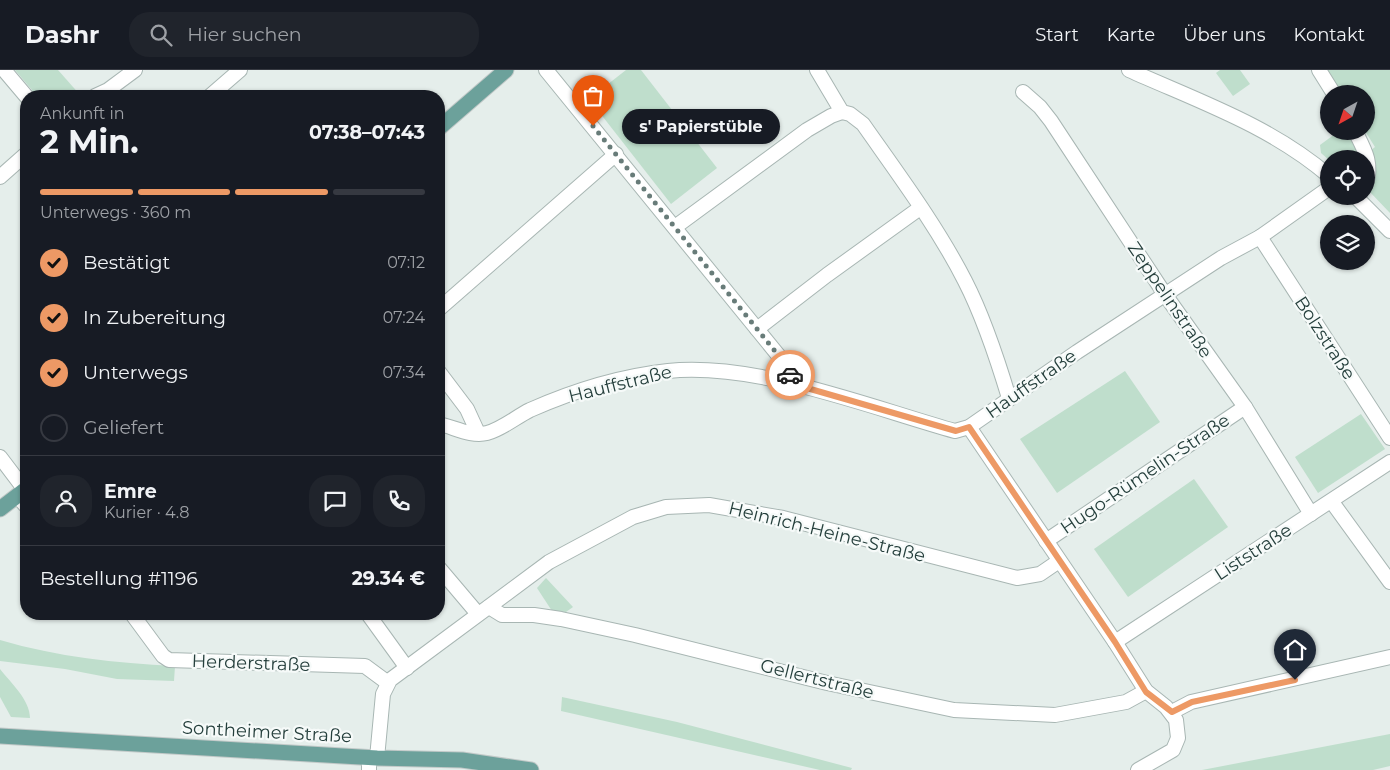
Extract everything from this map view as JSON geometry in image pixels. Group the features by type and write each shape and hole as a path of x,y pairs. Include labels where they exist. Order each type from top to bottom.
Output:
{"main road":[{"path":"445,123 506,70"},
{"path":"0,509 20,497"},
{"name":"Sontheimer Straße","path":"0,736 372,762 462,760 531,770"}],"street":[{"path":"4,70 21,90"},
{"path":"108,90 135,70"},
{"path":"217,90 240,70"},
{"path":"546,70 783,361 793,384"},
{"path":"817,70 842,112"},
{"path":"1129,70 1242,120 1290,147 1320,169"},
{"path":"1319,70 1328,85"},
{"name":"Zeppelinstraße","path":"1023,92 1040,107 1051,121 1166,296 1245,407 1311,514"},
{"path":"675,227 807,130 831,116 842,112 850,114 863,124 920,208 968,286 993,348 1009,398"},
{"path":"445,304 616,154"},
{"path":"0,177 20,159"},
{"name":"Hauffstraße","path":"478,433 486,433 536,408 596,386 665,371 730,372 793,384 956,431 969,427 1009,398 1221,258 1260,237 1320,194"},
{"path":"1365,205 1390,232"},
{"path":"757,329 826,275 920,208"},
{"name":"Bolzstraße","path":"1260,237 1390,438"},
{"path":"445,380 468,409 478,433"},
{"name":"Hugo-Rümelin-Straße","path":"1046,541 1245,407"},
{"path":"445,425 478,433"},
{"path":"969,427 1115,642 1146,692 1172,712 1179,729 1176,745 1168,754 1138,770"},
{"path":"0,457 20,490"},
{"name":"Liststraße","path":"1115,642 1332,502 1390,462"},
{"path":"1332,502 1390,582"},
{"name":"Heinrich-Heine-Straße","path":"388,683 548,562 633,517 649,511 679,506 723,506 783,518 1017,578 1040,574 1059,560"},
{"path":"445,574 484,611"},
{"name":"Gellertstraße","path":"484,611 561,619 635,635 827,683 954,710 1055,715 1126,702 1146,692"},
{"name":"Herderstraße","path":"137,620 167,659 365,666 388,683"},
{"path":"372,620 407,668"},
{"path":"1172,712 1192,702 1390,657"},
{"path":"372,762 383,694 388,683"}],"green space":[{"path":"15,70 58,70 76,90 32,90"},
{"path":"626,70 641,70 717,168 671,204 589,99"},
{"path":"1220,70 1240,70 1250,84 1233,96 1216,73"},
{"path":"1327,70 1390,70 1390,213 1375,197 1375,150 1371,150 1375,147 1371,140 1375,140 1375,85 1336,85"},
{"path":"1327,140 1351,140 1356,150 1321,150 1320,145"},
{"path":"1125,371 1160,422 1057,493 1020,439"},
{"path":"1361,414 1385,449 1318,493 1295,457"},
{"path":"1194,479 1228,527 1128,597 1094,549"},
{"path":"546,578 573,607 566,612 552,611 537,588"},
{"path":"0,640 43,651 87,658 175,666 174,681 117,679 65,669 0,661"},
{"path":"0,669 23,698 30,718 11,717 0,697"},
{"path":"562,697 677,722 852,768 851,770 820,770 561,711"},
{"path":"1390,734 1390,766 1373,770 1202,770"}],"way so far":[{"path":"593,126 783,361 790,375"}],"place":[{"name":"s' Papierstüble","path":"593,126"}],"route":[{"path":"790,375 793,384 892,414 956,431 969,427 1115,642 1146,692 1172,712 1192,702 1295,680"}]}
